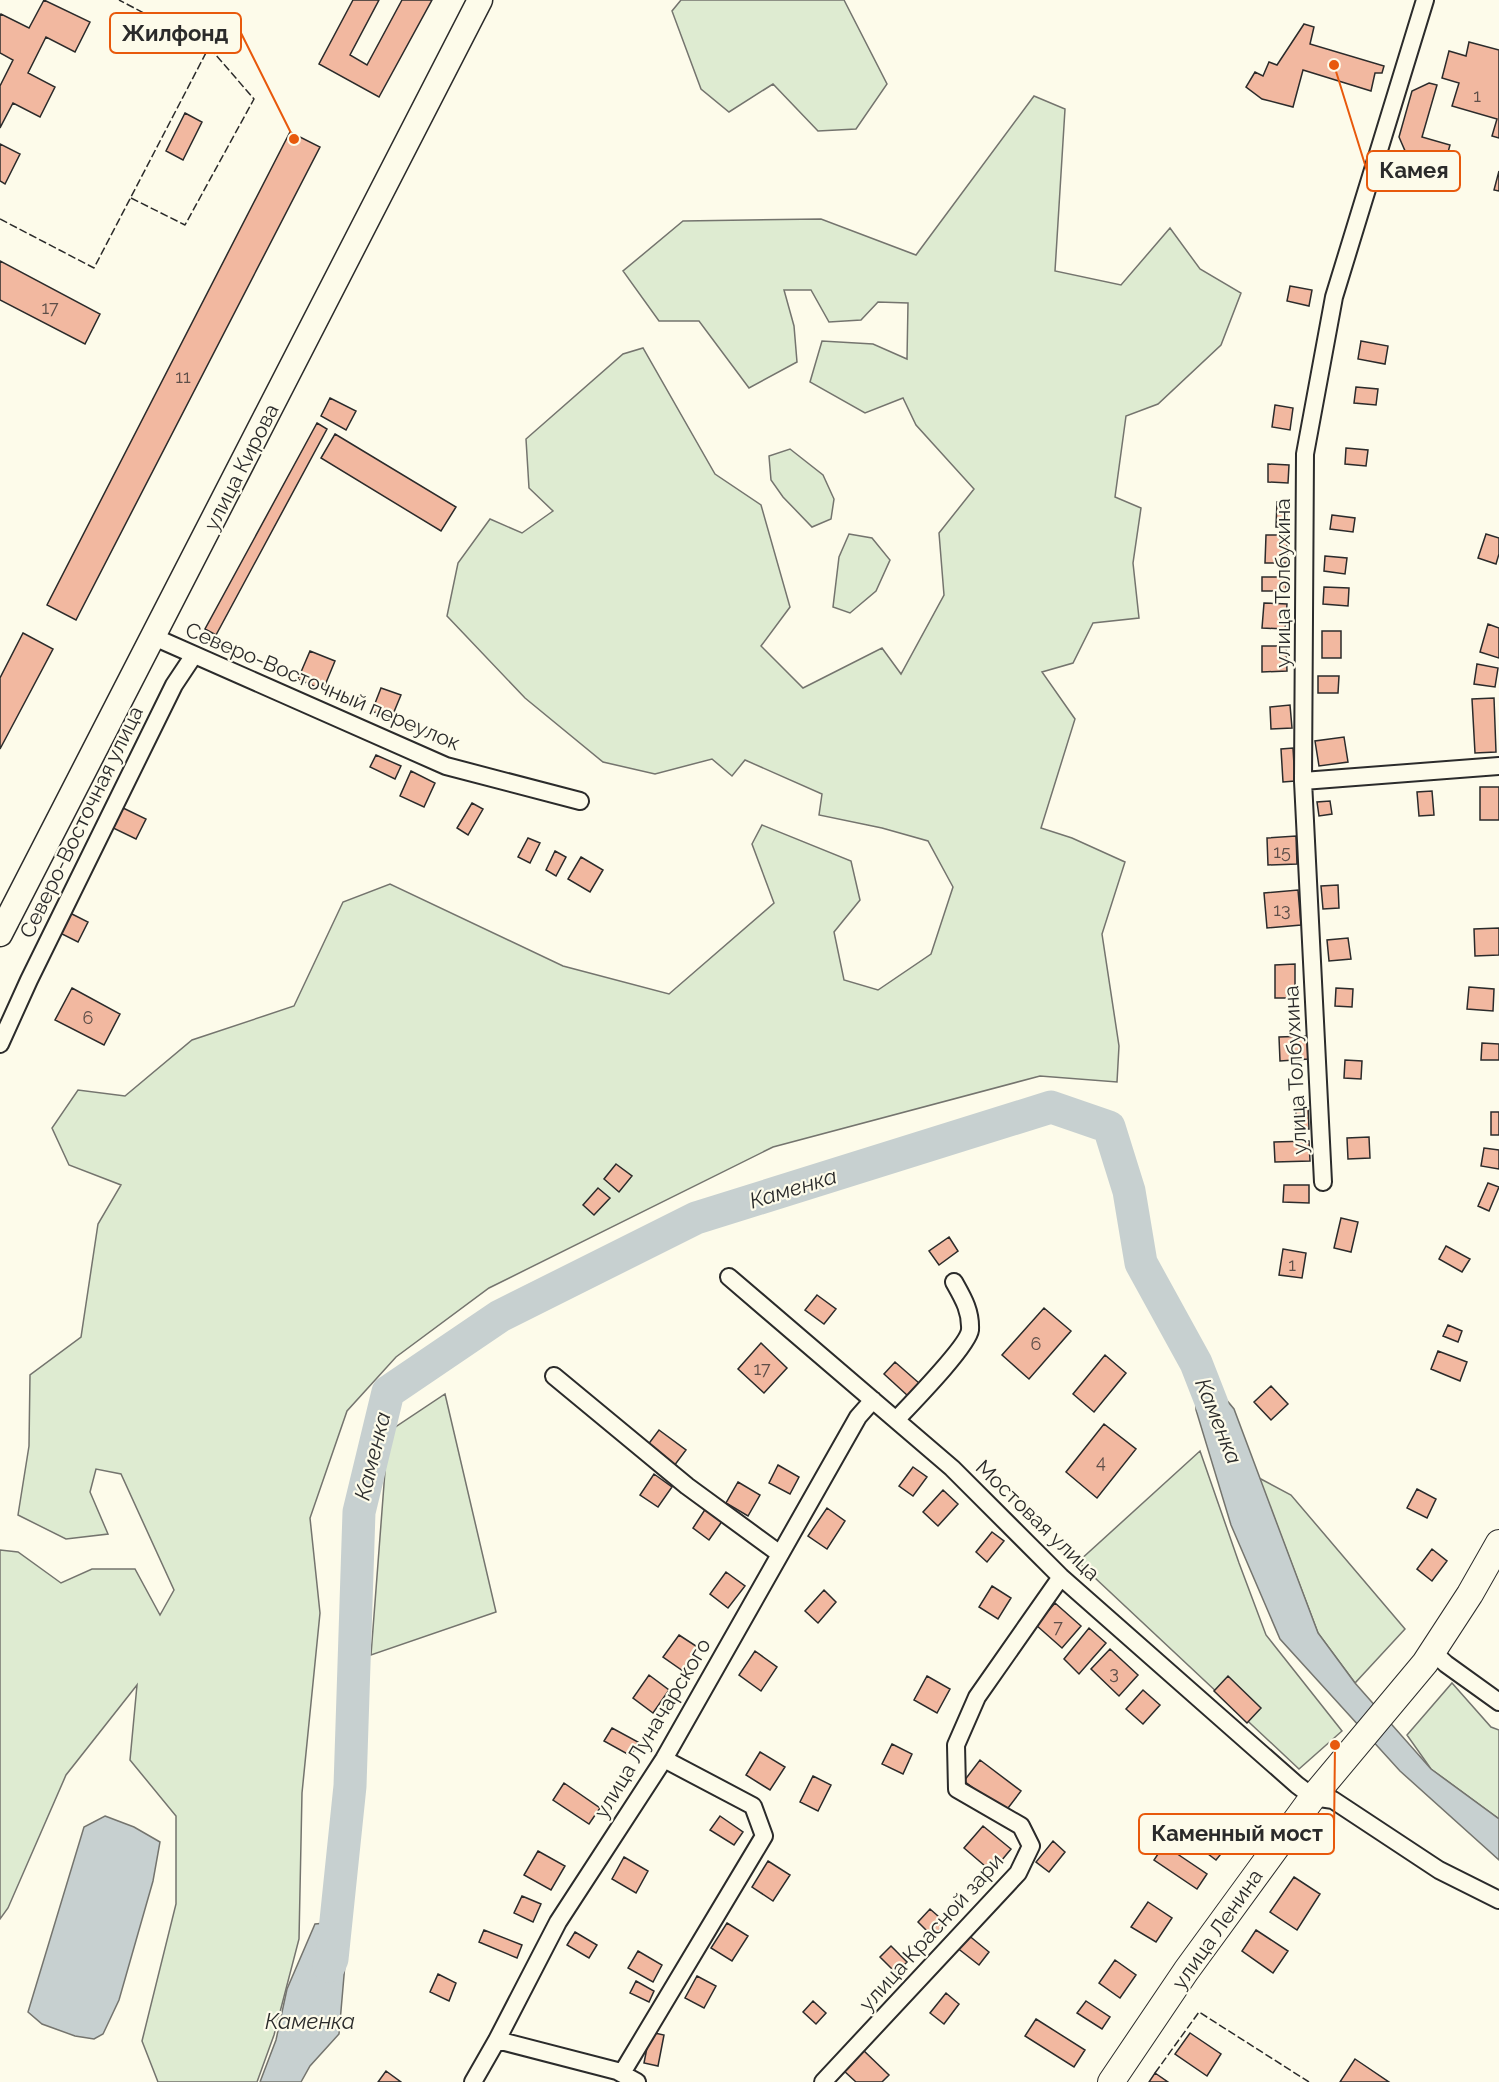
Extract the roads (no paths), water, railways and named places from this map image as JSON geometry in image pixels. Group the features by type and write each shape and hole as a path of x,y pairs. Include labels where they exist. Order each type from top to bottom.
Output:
{"main road":[{"path":"1429,1658 1499,1543"},
{"name":"улица Ленина","path":"1111,2082 1186,1971 1321,1788 1429,1658"}],"street":[{"name":"улица Кирова","path":"0,934 480,0"},
{"name":"улица Толбухина","path":"1323,1182 1303,781 1305,454 1334,297 1425,0"},
{"name":"Северо-Восточный переулок","path":"154,637 446,766 580,801"},
{"name":"Северо-Восточная улица","path":"0,1044 28,980 174,685 194,655"},
{"path":"1303,781 1499,766"},
{"name":"Мостовая улица","path":"729,1278 952,1468 1061,1577 1297,1785 1321,1788"},
{"path":"896,1420 960,1348 970,1332 968,1307 954,1282"},
{"path":"554,1376 687,1486 780,1554"},
{"name":"улица Луначарского","path":"473,2082 558,1922 664,1759 858,1417 873,1400"},
{"name":"улица Красной зари","path":"823,2082 1018,1873 1023,1864 1031,1846 1021,1826 957,1789 956,1745 978,1697 1061,1577"},
{"path":"1429,1658 1446,1665 1499,1702"},
{"path":"622,2073 764,1836 753,1806 664,1759"},
{"path":"1321,1788 1334,1800 1439,1870 1499,1900"},
{"path":"497,2040 622,2073 637,2082"}],"water":[{"path":"1196,1363 1234,1409 1318,1633 1355,1683 1431,1769 1499,1819 1499,1860 1400,1771 1280,1639 1231,1525 1196,1410"},
{"path":"105,1816 134,1827 160,1842 153,1881 119,2000 103,2034 94,2039 75,2036 42,2024 28,2012 84,1827"},
{"name":"Каменка","path":"336,1922 348,1929 339,2034 310,2066 301,2082 260,2082 276,2040 287,1989 315,1924"}],"waterway":[{"name":"Каменка","path":"329,1966 332,1959 350,1786 359,1512 388,1392 500,1316 696,1218 1051,1107 1109,1127 1129,1191 1141,1263 1196,1363 1212,1404"}],"place":[{"name":"Камея","path":"1334,65"},
{"name":"Жилфонд","path":"294,139"},
{"name":"Каменный мост","path":"1335,1745"}]}
